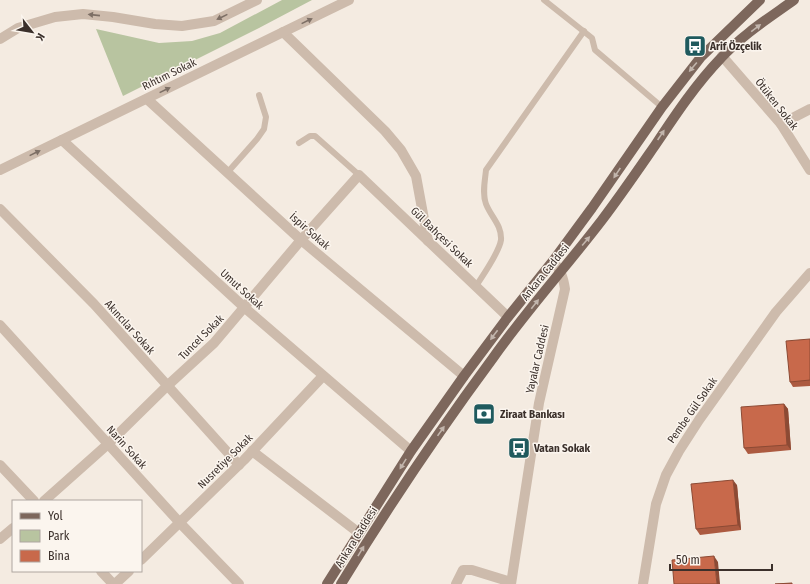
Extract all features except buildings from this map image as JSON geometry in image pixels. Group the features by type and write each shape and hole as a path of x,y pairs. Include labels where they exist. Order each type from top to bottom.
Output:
{"main road":[{"name":"Ankara Caddesi","path":"327,584 411,451 464,376 592,208 662,107 701,57 760,0"},
{"name":"Ankara Caddesi","path":"341,584 367,541 429,448 493,357 626,189 679,110 709,71 722,56 750,32 794,0"}],"street":[{"path":"0,38 18,28 55,17 83,14 155,24 182,26 214,20 257,0"},
{"name":"Rıhtım Sokak","path":"0,170 349,0"},
{"path":"283,32 385,130 401,150 416,176 428,241"},
{"name":"Ötüken Sokak","path":"722,56 781,124 810,170"},
{"name":"İspir Sokak","path":"147,99 301,240 464,376"},
{"path":"781,124 810,109"},
{"name":"Umut Sokak","path":"62,140 245,308 411,451"},
{"name":"Gül Bahçesi Sokak","path":"359,175 508,317"},
{"name":"Tuncel Sokak","path":"45,500 108,444 167,386 214,343 301,240 359,175"},
{"name":"Akıncılar Sokak","path":"0,209 94,304 238,465"},
{"name":"Yayalar Caddesi","path":"511,583 540,404 565,290 564,279 561,271 553,261"},
{"name":"Pembe Gül Sokak","path":"643,584 656,504 666,475 675,457 699,420 776,312 810,273"},
{"name":"Narin Sokak","path":"0,324 180,523 239,584"},
{"name":"Nusretiye Sokak","path":"142,559 252,451 323,376"},
{"path":"252,451 359,533"},
{"path":"0,465 33,500"},
{"path":"0,539 12,529"},
{"path":"456,584 463,570 472,570 511,583"},
{"path":"102,572 114,584 128,572"}],"lane":[{"path":"544,0 592,38 595,50 662,107"},
{"path":"476,286 495,257 501,241 499,226 492,216 486,202 484,184 486,170 584,31"},
{"path":"227,172 257,139 264,128 266,117 259,95"},
{"path":"298,144 310,136 315,136 359,175"}],"green space":[{"path":"282,0 312,0 123,96 96,29 159,43 192,41 220,33"}],"place":[{"name":"Arif Özçelik","path":"695,46"},
{"name":"Ziraat Bankası","path":"484,414"},
{"name":"Vatan Sokak","path":"519,448"}]}
